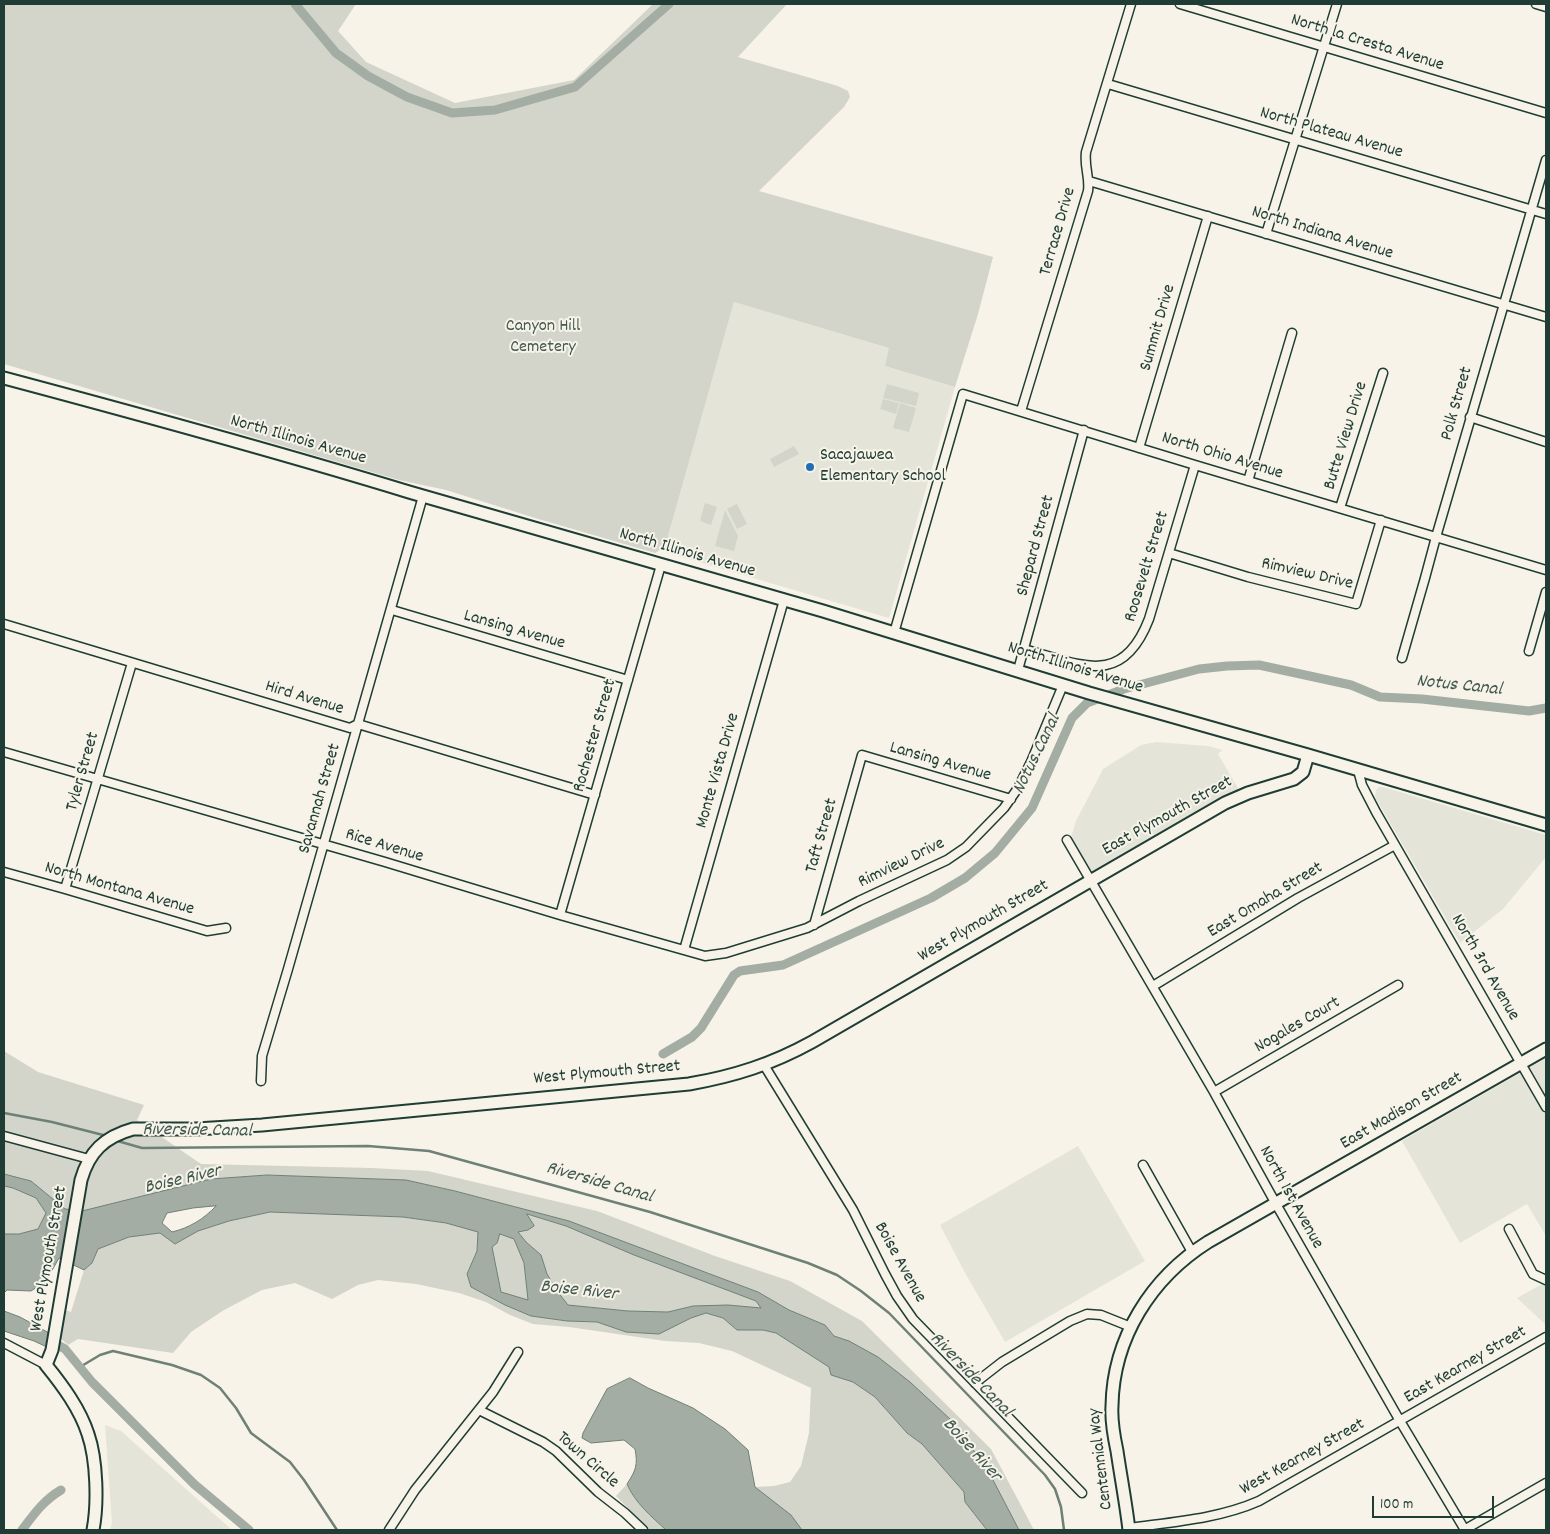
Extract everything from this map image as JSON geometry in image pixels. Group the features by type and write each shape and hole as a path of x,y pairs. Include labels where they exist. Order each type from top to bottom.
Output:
{"street":[{"name":"Terrace Drive","path":"1021,411 1088,191 1089,181 1084,163 1086,152 1131,4"},
{"name":"North la Cresta Avenue","path":"1180,4 1546,113"},
{"path":"1266,234 1337,4"},
{"path":"1536,4 1546,7"},
{"name":"North Plateau Avenue","path":"1108,84 1546,214"},
{"name":"Polk Street","path":"1402,658 1470,417 1546,160"},
{"name":"North Indiana Avenue","path":"1089,181 1546,317"},
{"name":"Summit Drive","path":"1140,448 1208,216"},
{"path":"1248,481 1292,333"},
{"name":"Butte View Drive","path":"1340,508 1383,374"},
{"name":"North Illinois Avenue","path":"4,378 350,473 423,496 784,600 1089,693 1546,825"},
{"name":"North Ohio Avenue","path":"894,633 963,394 1546,570"},
{"path":"1470,417 1546,442"},
{"name":"Shepard Street","path":"1018,670 1084,430"},
{"name":"Roosevelt Street","path":"1024,649 1088,667 1114,664 1127,656 1143,636 1195,465"},
{"name":"Savannah Street","path":"261,1081 262,1056 392,610 423,496"},
{"name":"Rimview Drive","path":"1169,553 1248,577 1356,604 1381,520"},
{"name":"Rochester Street","path":"560,915 661,565"},
{"path":"1529,651 1546,592"},
{"name":"Monte Vista Drive","path":"684,950 784,600"},
{"name":"Lansing Avenue","path":"392,610 628,680"},
{"name":"Hird Avenue","path":"4,624 350,728 358,724 595,795"},
{"name":"Tyler Street","path":"66,889 132,663"},
{"name":"Rimview Drive","path":"756,944 814,925 947,860 966,847 1004,808 1018,788 1031,762 1062,684"},
{"name":"Rice Avenue","path":"4,752 705,956 726,953 756,944"},
{"name":"East Plymouth Street","path":"1090,881 1225,803 1248,793 1294,779 1303,772 1308,755"},
{"name":"Lansing Avenue","path":"862,756 1010,799"},
{"name":"Taft Street","path":"814,925 862,756"},
{"path":"1358,770 1362,785 1395,845"},
{"name":"North 1st Avenue","path":"1067,840 1214,1092 1276,1204 1464,1530"},
{"name":"East Omaha Street","path":"1153,986 1298,898 1395,845"},
{"name":"North 3rd Avenue","path":"1395,845 1546,1107"},
{"name":"North Montana Avenue","path":"4,872 207,931 226,928"},
{"name":"West Plymouth Street","path":"46,1366 52,1350 81,1180 89,1159 97,1148 111,1138 132,1129 196,1129 262,1125 690,1084 738,1074 791,1054 1090,881"},
{"name":"Nogales Court","path":"1214,1092 1398,985"},
{"name":"East Madison Street","path":"1192,1252 1546,1050"},
{"name":"Boise Avenue","path":"764,1065 853,1210 897,1296 913,1319 1082,1493"},
{"path":"4,1136 89,1159"},
{"path":"1143,1165 1192,1252"},
{"path":"1509,1229 1533,1274 1546,1280"},
{"name":"Centennial Way","path":"1129,1529 1114,1433 1112,1407 1114,1379 1119,1354 1131,1327 1155,1288 1192,1252"},
{"path":"975,1383 1002,1362 1070,1321 1087,1314 1101,1315 1131,1327"},
{"name":"East Kearney Street","path":"1400,1421 1546,1337"},
{"path":"4,1343 46,1366 68,1394 82,1418 89,1435 96,1491 93,1530"},
{"path":"389,1530 415,1490 493,1392 518,1352"},
{"name":"Town Circle","path":"479,1410 543,1442 556,1451 598,1492 643,1530"},
{"name":"West Kearney Street","path":"1129,1529 1218,1515 1239,1509 1293,1483 1400,1421"},
{"path":"1464,1530 1546,1483"}],"shaded area":[{"name":"Sacajawea Elementary School","path":"734,302 890,348 885,366 955,387 889,618 668,553 665,547"},
{"path":"1156,742 1208,746 1222,750 1218,754 1239,790 1226,795 1089,875 1070,841 1076,821 1103,769 1141,745"},
{"path":"1379,787 1546,835 1546,857 1503,909 1460,943 1375,797 1376,790"},
{"path":"1546,1058 1546,1236 1527,1204 1460,1243 1402,1141"},
{"path":"1078,1146 1145,1261 1005,1342 940,1225"},
{"path":"1546,1282 1546,1325 1517,1298"},
{"path":"105,1425 121,1431 232,1530 110,1530 112,1523"}],"green space":[{"name":"Canyon Hill Cemetery","path":"4,4 356,4 338,31 366,62 455,103 574,80 653,4 787,4 738,57 838,86 848,91 850,97 844,107 759,191 993,257 978,314 955,387 885,366 889,348 734,302 665,547 655,553 446,490 399,480 4,364"},
{"path":"887,384 919,393 916,406 883,398"},
{"path":"883,399 899,403 896,414 880,409"},
{"path":"900,403 916,408 909,432 893,428"},
{"path":"794,446 799,454 774,467 770,459"},
{"path":"705,503 717,507 711,525 700,521"},
{"path":"737,504 747,524 737,529 727,509"},
{"path":"725,510 738,536 734,551 715,546"},
{"path":"4,1051 38,1072 144,1105 137,1120 201,1164 428,1171 597,1211 715,1256 790,1281 862,1321 991,1449 1034,1530 1019,1530 993,1480 975,1452 849,1341 834,1336 825,1325 789,1310 758,1292 569,1221 406,1180 267,1175 211,1179 82,1211 65,1209 31,1181 4,1174"},
{"path":"4,1186 36,1198 46,1213 38,1229 19,1234 4,1234"},
{"path":"270,1212 403,1217 446,1223 478,1231 477,1251 467,1274 531,1316 567,1321 597,1322 626,1332 706,1313 723,1318 737,1330 763,1330 776,1333 829,1367 831,1375 853,1382 875,1397 907,1433 922,1444 964,1492 965,1502 987,1530 802,1530 791,1515 755,1487 774,1486 790,1482 801,1466 809,1433 811,1388 732,1351 699,1343 665,1341 569,1327 533,1324 510,1315 486,1302 459,1293 416,1284 378,1280 358,1285 332,1299 295,1283 262,1290 224,1310 191,1332 173,1353 78,1339 68,1345 58,1336 62,1309 71,1312 84,1270 92,1263 98,1249 129,1237 160,1233 175,1244 198,1231 229,1221"},
{"path":"526,1214 566,1226 634,1255 756,1301 761,1308 693,1306 668,1312 628,1311 568,1305 547,1274 541,1255 518,1232 528,1230 529,1220"},
{"path":"500,1234 514,1238 524,1263 528,1300 501,1292 491,1247 497,1243"},
{"path":"627,1484 639,1503 666,1530 649,1530 616,1496"}],"water":[{"name":"Boise River","path":"4,1174 31,1181 65,1209 82,1211 211,1179 267,1175 406,1180 569,1221 758,1292 789,1310 825,1325 834,1336 849,1341 878,1357 910,1382 950,1419 993,1480 1019,1530 987,1530 965,1502 964,1492 922,1444 907,1433 875,1397 853,1382 831,1375 829,1367 776,1333 763,1330 737,1330 723,1318 706,1313 691,1318 659,1334 626,1332 597,1322 567,1321 531,1316 471,1287 467,1274 477,1251 478,1232 446,1223 403,1217 270,1212 229,1221 198,1231 175,1244 160,1233 129,1237 98,1249 92,1263 84,1270 59,1258 46,1281 31,1291 7,1290 4,1293 4,1234 19,1234 38,1229 46,1213 36,1198 4,1186","holes":["216,1206 196,1222 172,1232 162,1223 167,1213","527,1214 566,1226 634,1255 756,1301 761,1308 728,1305 693,1306 668,1312 628,1311 568,1305 547,1274 541,1255 518,1232 528,1230 534,1226","500,1234 514,1239 524,1263 528,1300 501,1292 492,1247 497,1243"]},
{"path":"4,1311 20,1317 49,1333 47,1347 4,1331"},
{"path":"630,1378 693,1408 725,1429 748,1450 755,1487 791,1515 802,1530 666,1530 639,1503 627,1484 636,1467 635,1449 624,1440 591,1443 582,1438 607,1389"}],"waterway":[{"path":"295,4 336,53 368,76 407,97 452,113 495,110 575,87 669,4"},
{"name":"Notus Canal","path":"663,1054 692,1037 701,1028 734,975 740,971 783,965 931,898 965,878 995,853 1032,808 1072,718 1087,703 1124,689 1199,669 1259,665 1351,685 1380,697 1422,699 1529,711 1546,708"},
{"name":"Riverside Canal","path":"4,1113 52,1122 107,1136"},
{"name":"Riverside Canal","path":"114,1140 142,1148 368,1146 429,1151 650,1212 808,1263 837,1275 889,1313 1045,1475 1055,1489 1061,1507 1064,1530"},
{"path":"49,1340 65,1349 92,1382 194,1484 249,1530"},
{"path":"80,1367 100,1355 113,1351 172,1365 201,1375 220,1388 236,1408 251,1433 290,1462 337,1530"},
{"name":"Notus Canal","path":"22,1530 44,1503 61,1490"}],"place":[{"name":"Sacajawea Elementary School","path":"810,467"}]}
